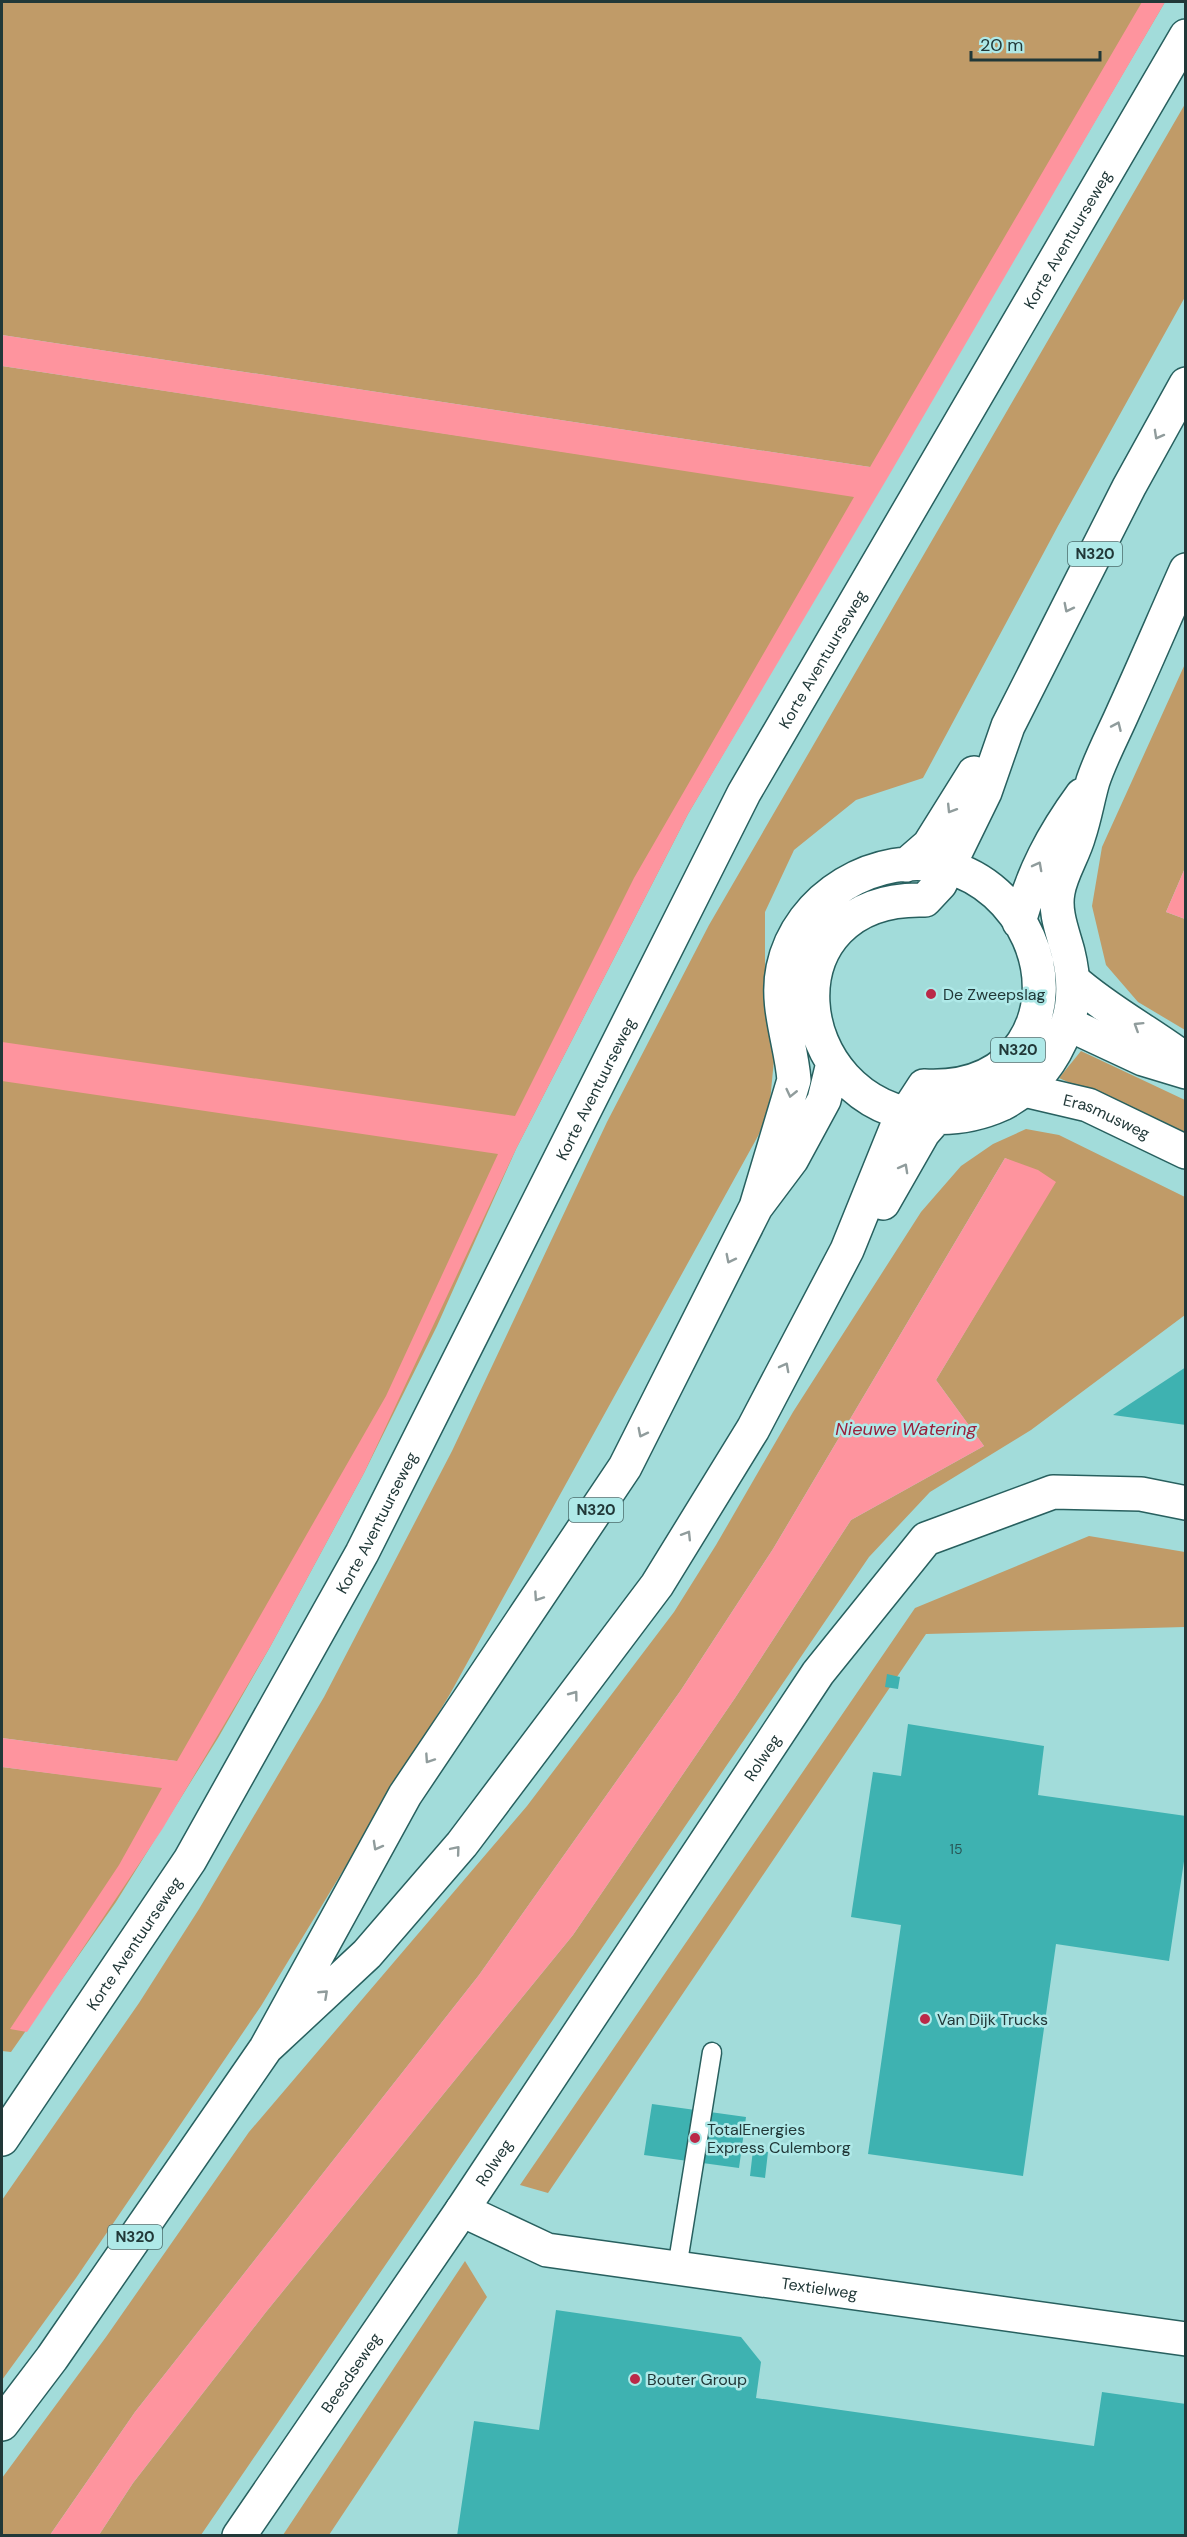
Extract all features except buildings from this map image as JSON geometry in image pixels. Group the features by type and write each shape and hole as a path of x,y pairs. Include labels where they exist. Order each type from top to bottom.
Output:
{"main road":[{"name":"Korte Aventuurseweg","path":"2,2139 190,1860 368,1543 744,793 1185,36"},
{"name":"N320","path":"1185,384 1129,487 1008,726 985,792 940,884 926,900 899,899 873,906 850,919 832,938 819,961 812,987 813,1014 820,1039 833,1063 852,1086 869,1098 921,1116 959,1117 982,1112 1004,1103 1024,1090 1043,1071 1053,1056 1068,1024 1074,980 1059,923 1057,893 1079,837 1094,780 1185,570"},
{"name":"N320","path":"906,864 929,845 969,780 1008,726"},
{"name":"N320","path":"1018,921 1031,879 1060,824 1094,780"},
{"name":"N320","path":"2,2424 51,2358 266,2048 405,1795 625,1467 756,1207 794,1080 781,1002 783,967 795,936 814,907 841,885 872,871 906,864 948,868 969,875 988,888 1018,921 1038,961 1041,983 1040,1005 1027,1037 1017,1052 998,1069 975,1081 951,1087 924,1086 921,1116 923,1133 888,1196 847,1250 753,1429 657,1585 462,1844 367,1954 266,2048"},
{"path":"1074,980 1091,996 1155,1036 1185,1060"},
{"name":"N320","path":"1040,1005 1068,1024"},
{"path":"1068,1024 1143,1059 1185,1072"},
{"name":"N320","path":"756,1207 792,1159 824,1100 833,1063"},
{"name":"Erasmusweg","path":"1024,1090 1088,1105 1185,1152"},
{"name":"Rolweg","path":"462,2210 818,1673 926,1539 1053,1492 1141,1494 1185,1503"},
{"name":"Textielweg","path":"462,2210 547,2250 1185,2339"},
{"name":"Beesdseweg","path":"238,2535 462,2210"}],"lane":[{"path":"677,2268 712,2052"}],"shaded area":[{"path":"2,2 1165,2 688,814 516,1149 437,1326 364,1473 270,1647 218,1738 116,1902 11,2052 2,2051 2,1767 162,1787 176,1761 2,1738 2,366 854,496 870,467 2,335"},
{"path":"1185,104 1185,297 1058,526 923,778 856,800 794,850 765,912 765,1012 774,1060 769,1112 758,1136 450,1694 261,2006 76,2278 2,2380 2,2200 139,2003 199,1909 324,1697 452,1451 607,1122 709,925"},
{"path":"1185,664 1185,868 1166,912 1185,919 1185,1030 1138,1002 1106,965 1092,906 1102,847"},
{"path":"1081,1051 1185,1100 1185,1135 1059,1078"},
{"path":"1026,1129 1059,1135 1185,1197 1185,1315 1031,1430 930,1492 869,1557 201,2535 99,2535 133,2483 266,2312 573,1935 735,1698 851,1520 984,1446 936,1380 1055,1182 1005,1158 773,1549 681,1690 479,1975 135,2412 50,2535 2,2536 2,2478 106,2337 249,2132 527,1806 674,1612 716,1545 793,1412 921,1212 961,1166 993,1144"},
{"path":"1089,1536 1185,1552 1185,1627 926,1634 548,2193 520,2185 915,1608"},
{"path":"465,2261 487,2297 329,2535 283,2535"}],"water":[{"path":"1142,2 1165,2 688,814 516,1149 364,1473 270,1647 163,1828 27,2032 10,2029 119,1865 162,1788 2,1767 2,1738 177,1761 386,1396 498,1154 2,1081 2,1042 515,1116 634,878 854,497 2,366 2,335 870,467"},
{"path":"1185,868 1185,919 1166,912"},
{"name":"Nieuwe Watering","path":"1005,1158 1038,1170 1056,1182 936,1380 984,1446 851,1520 735,1698 573,1935 266,2312 133,2483 99,2535 50,2535 135,2412 479,1975 681,1690 773,1549"}],"place":[{"name":"De Zweepslag","path":"931,994"},
{"name":"Van Dijk Trucks","path":"925,2019"},
{"name":"TotalEnergies Express Culemborg","path":"695,2138"},
{"name":"Bouter Group","path":"635,2379"}]}
